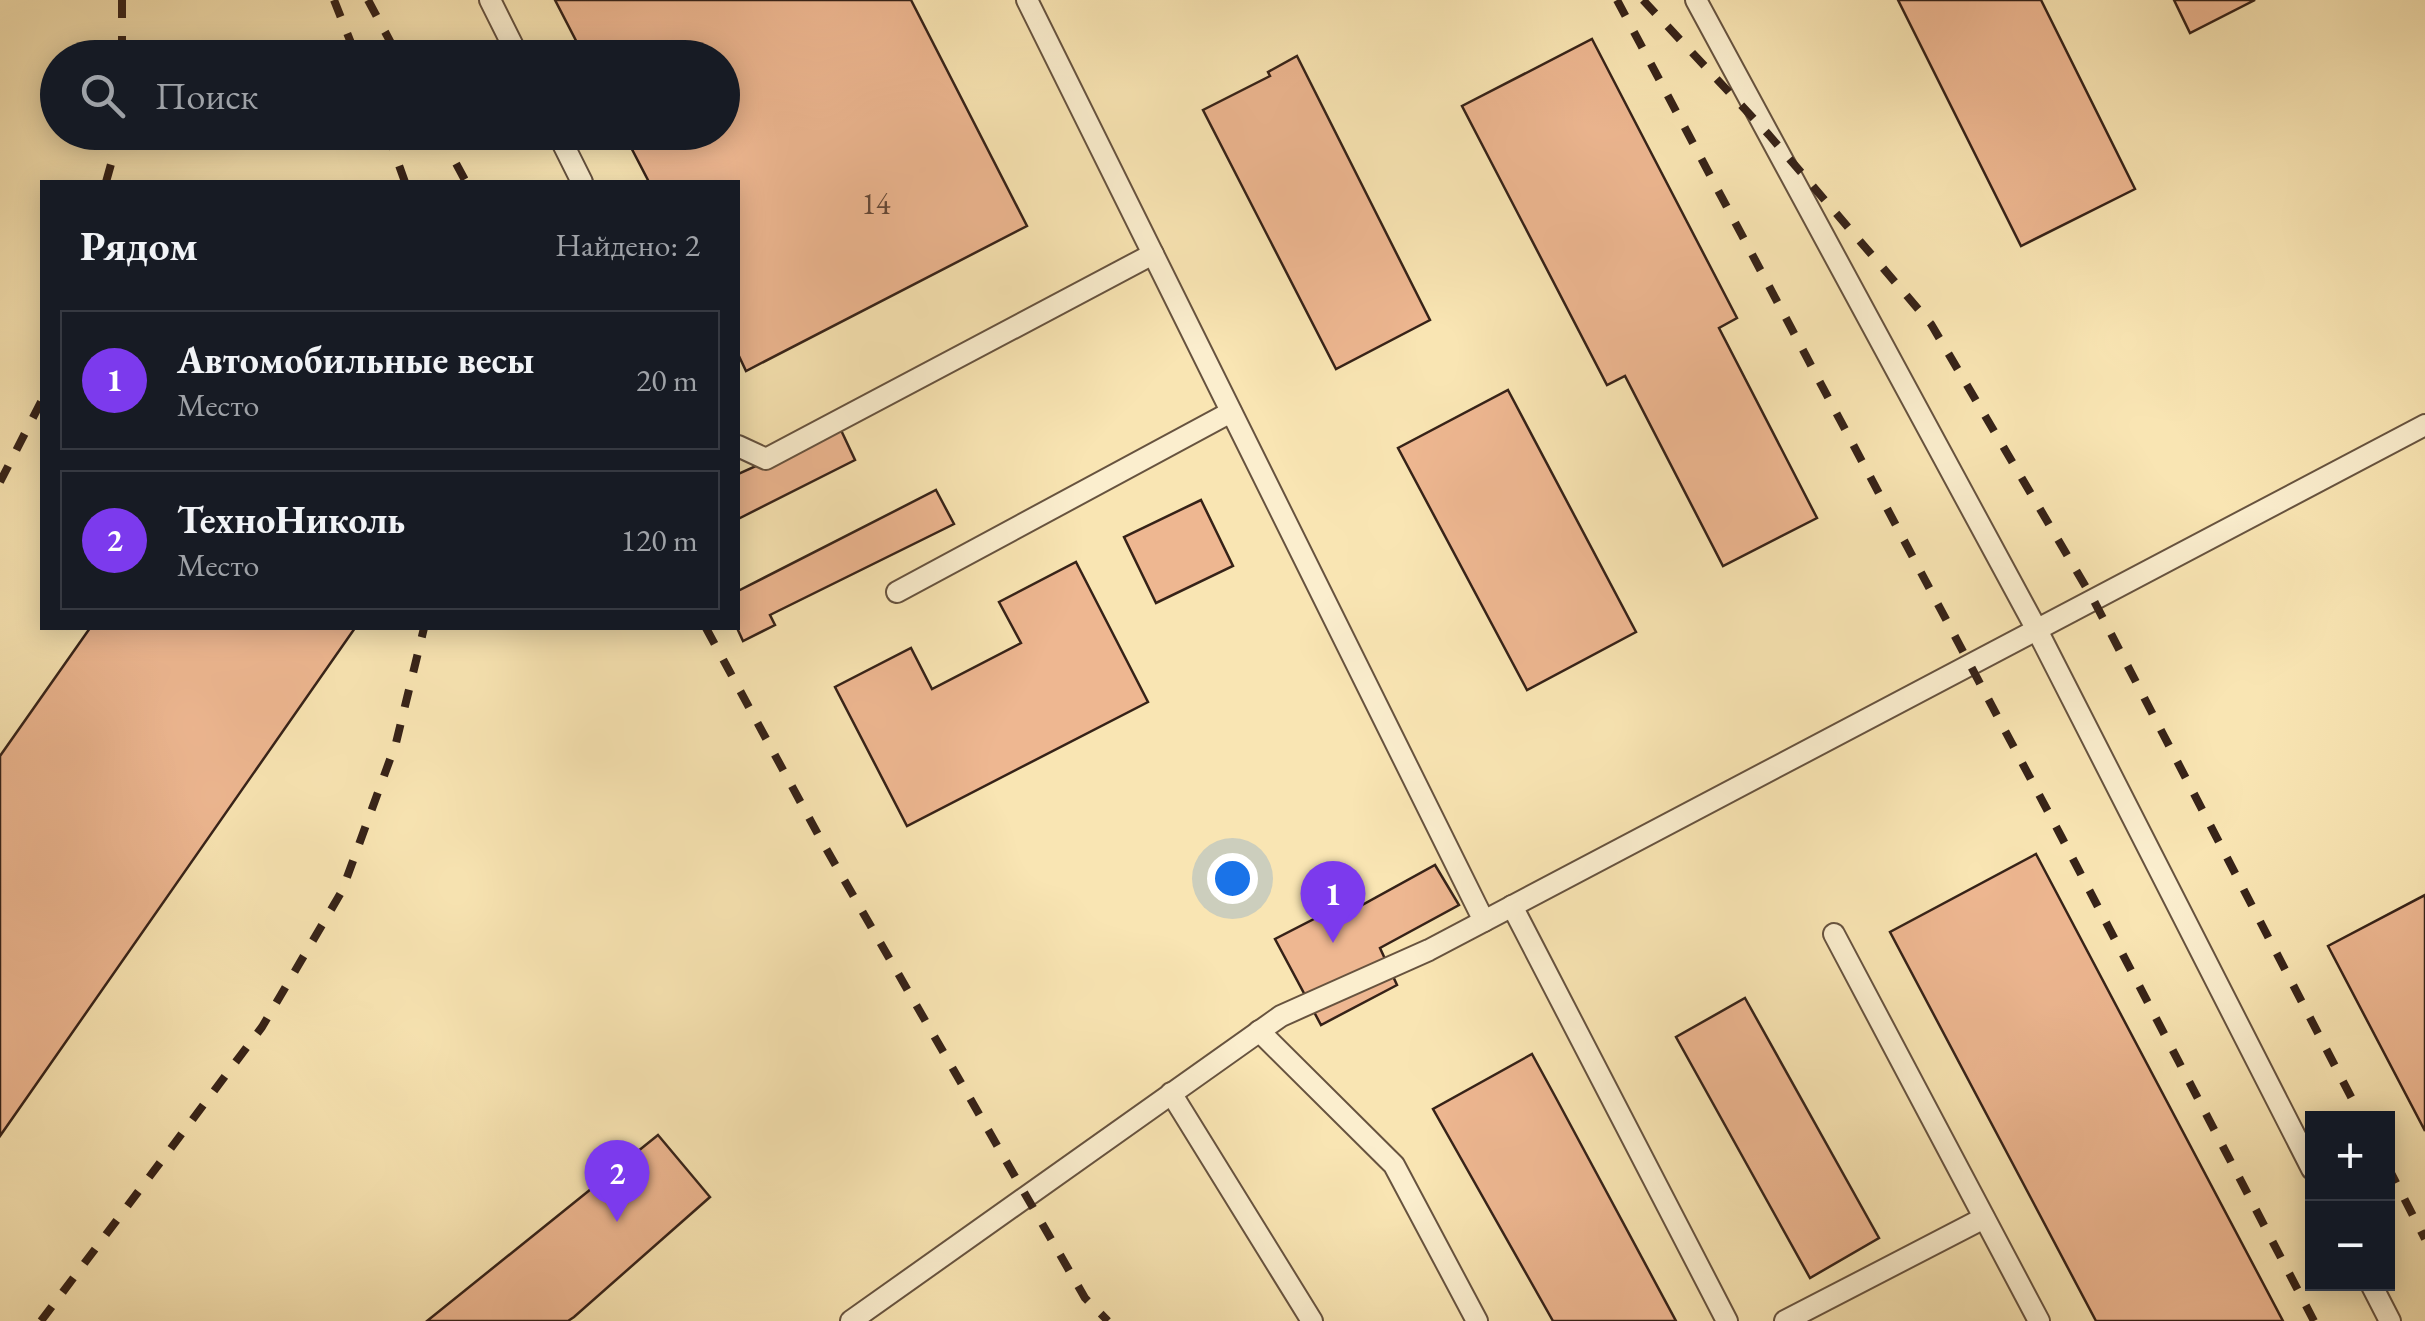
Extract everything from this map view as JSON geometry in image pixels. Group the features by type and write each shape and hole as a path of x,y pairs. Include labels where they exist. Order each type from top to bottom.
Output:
{"lane":[{"path":"490,0 510,40"},
{"path":"1027,0 1484,921"},
{"path":"1696,0 2037,630 2305,1155"},
{"path":"566,150 581,180"},
{"path":"740,447 766,459 1153,254"},
{"path":"897,592 1231,412"},
{"path":"851,1321 1281,1016 1429,950 2425,425"},
{"path":"1512,906 1726,1321"},
{"path":"1834,934 2039,1321"},
{"path":"1259,1031 1394,1165 1477,1321"},
{"path":"1171,1094 1312,1321"},
{"path":"1785,1321 1984,1218"},
{"path":"2375,1291 2390,1321"}],"building":[{"path":"555,0 911,0 1027,226 746,371 740,358 740,180 648,180 632,150 740,150 740,40 576,40"},
{"path":"1898,0 2041,0 2135,189 2021,246"},
{"path":"2174,0 2255,0 2190,33"},
{"path":"1592,39 1737,318 1719,328 1817,518 1723,566 1625,376 1607,385 1462,106"},
{"path":"1297,56 1430,320 1336,369 1203,110 1270,76 1268,72"},
{"path":"1508,390 1636,632 1527,690 1398,448"},
{"path":"840,428 855,460 740,518 740,473"},
{"path":"936,490 954,524 770,615 775,625 743,641 738,630 740,590"},
{"path":"1201,500 1233,566 1156,603 1124,537"},
{"path":"1076,562 1148,702 907,826 835,687 911,648 932,689 1021,643 999,602"},
{"path":"89,630 354,630 0,1136 0,756"},
{"path":"2036,854 2283,1321 2096,1321 1890,932"},
{"path":"1435,865 1459,905 1380,948 1397,985 1321,1025 1275,939 1357,897 1362,905"},
{"path":"2425,895 2425,1131 2328,946"},
{"path":"1745,998 1879,1238 1810,1278 1676,1037"},
{"path":"1532,1054 1676,1321 1553,1321 1433,1109"},
{"path":"658,1135 710,1197 574,1317 568,1321 427,1321"}],"railway":[{"path":"122,0 122,40"},
{"path":"334,0 350,40"},
{"path":"368,0 389,40"},
{"path":"1617,0 2314,1321"},
{"path":"1643,0 1769,135 1931,324 2093,599 2358,1111"},
{"path":"107,180 115,150"},
{"path":"393,150 404,180"},
{"path":"449,150 465,180"},
{"path":"0,482 40,404"},
{"path":"41,1321 262,1027 342,891 396,743 424,630"},
{"path":"707,630 820,838 1085,1298 1108,1321"},
{"path":"2395,1181 2425,1239"}],"place":[{"name":"Автомобильные весы","path":"1333,943"},
{"name":"ТехноНиколь","path":"617,1222"}]}
